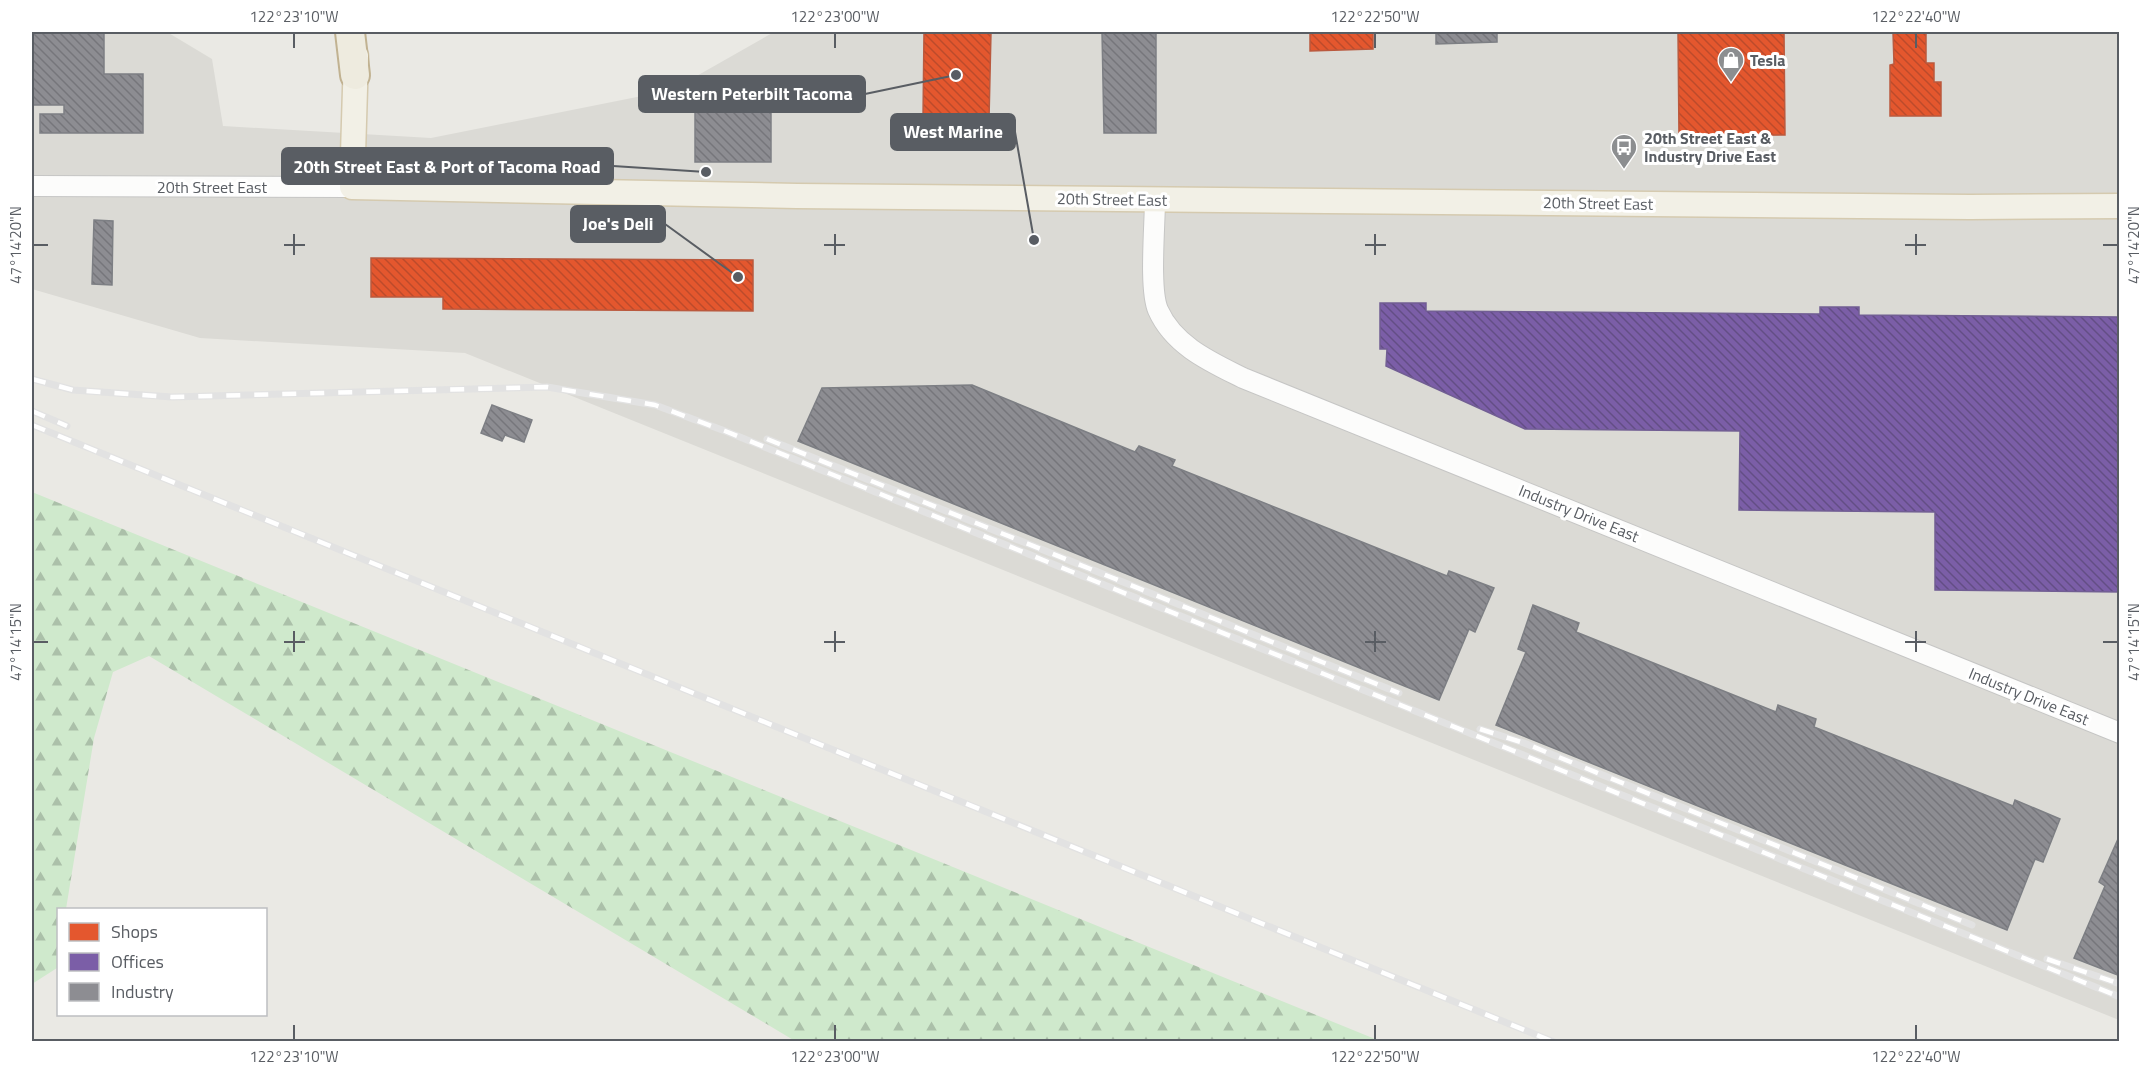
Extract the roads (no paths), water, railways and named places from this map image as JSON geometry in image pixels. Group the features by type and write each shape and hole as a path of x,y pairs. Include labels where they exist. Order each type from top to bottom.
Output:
{"highway":[{"path":"350,32 355,75"}],"main road":[{"path":"352,187 357,32"},
{"name":"20th Street East","path":"352,187 1155,199 2120,207"}],"street":[{"name":"20th Street East","path":"32,186 352,187"},
{"name":"Industry Drive East","path":"1155,199 1155,276 1158,309 1182,342 1202,357 1244,378 2120,733"}],"railway":[{"path":"32,379 73,390 172,397 547,387 655,405 725,431 2120,997"},
{"path":"32,411 67,426"},
{"path":"32,425 1554,1042"},
{"path":"767,439 1399,693"},
{"path":"1480,729 1524,743 1972,925"},
{"path":"2047,959 2120,984"}],"place":[{"name":"Western Peterbilt Tacoma","path":"956,75"},
{"name":"Tesla","path":"1731,83"},
{"name":"20th Street East & Industry Drive East","path":"1624,170"},
{"name":"20th Street East & Port of Tacoma Road","path":"706,172"},
{"name":"West Marine","path":"1034,240"},
{"name":"Joe's Deli","path":"738,277"}]}
